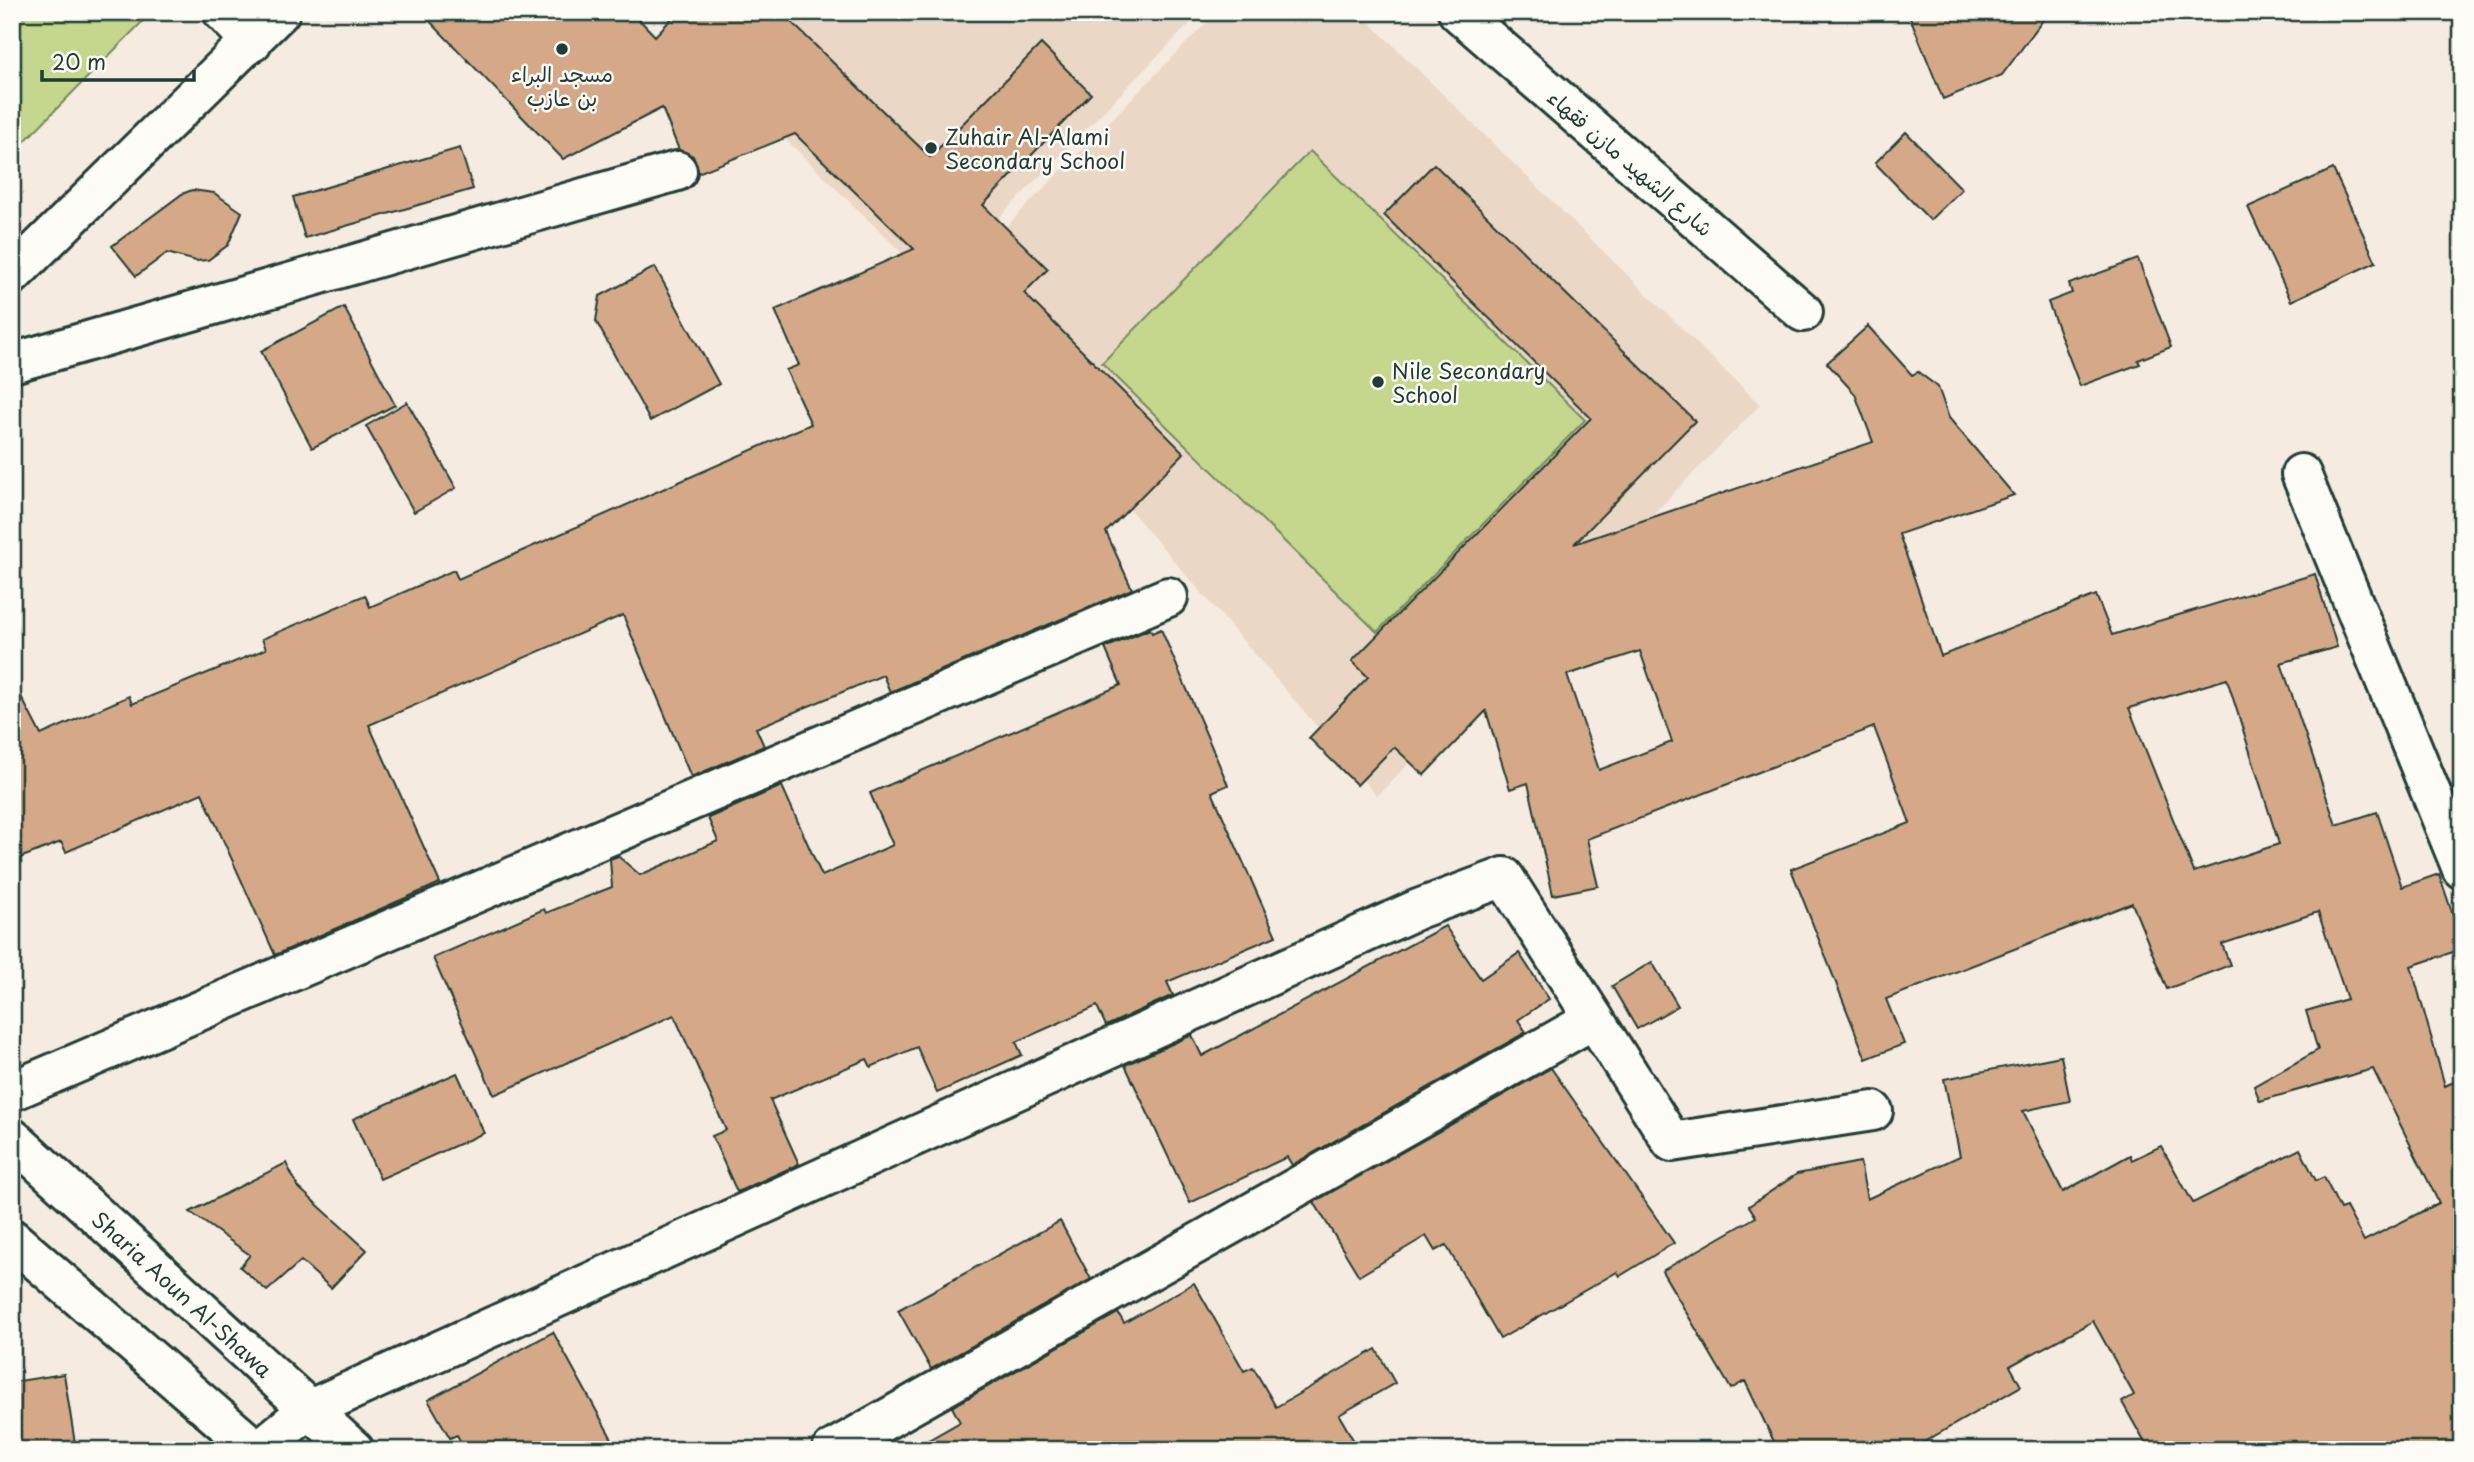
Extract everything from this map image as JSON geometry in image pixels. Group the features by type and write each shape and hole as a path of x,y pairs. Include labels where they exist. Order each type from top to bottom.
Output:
{"street":[{"path":"223,12 252,42"},
{"path":"12,275 280,12"},
{"name":"شارع الشهيد مازن فقهاء","path":"1458,12 1803,312"},
{"path":"12,363 677,171"},
{"path":"2301,474 2462,869"},
{"path":"12,1091 1168,597"},
{"path":"12,1239 257,1450 308,1410 1418,909 1504,877 1672,1142 1874,1111"},
{"path":"832,1450 1594,1019"},
{"name":"Sharia Aoun Al-Shawa","path":"12,1138 354,1450"}],"shaded area":[{"name":"Zuhair Al-Alami Secondary School","path":"655,12 1201,12 934,284"},
{"name":"Nile Secondary School","path":"1217,12 1359,12 1760,405 1377,796 942,292"}],"green space":[{"path":"12,12 136,12 144,20 12,154"},
{"path":"1310,151 1585,420 1377,632 1102,363"}],"building":[{"path":"421,12 632,12 655,36 678,12 781,12 930,157 1041,44 1091,94 983,205 1048,269 1024,293 1184,453 1106,532 1132,589 890,692 883,675 756,728 764,746 691,777 623,615 369,725 440,883 275,955 202,793 66,852 61,842 12,861 12,679 41,735 129,696 132,704 266,649 262,639 365,595 370,607 454,570 458,579 811,424 786,370 799,365 775,310 914,249 795,134 698,173 693,156 679,150 662,108 563,159"},
{"path":"1908,12 2049,12 2002,75 1943,99"},
{"path":"1906,132 1962,189 1930,220 1875,163"},
{"path":"460,148 473,189 305,238 293,197"},
{"path":"1434,164 1695,421 1574,544 1873,442 1855,394 1827,363 1868,326 1912,375 1918,372 1938,387 1949,418 2014,495 1899,534 1941,656 2096,595 2112,635 2315,574 2337,647 2281,663 2336,825 2377,812 2402,887 2439,874 2462,942 2462,949 2411,966 2445,1086 2462,1078 2462,1450 2149,1450 2122,1402 2134,1395 2093,1321 2010,1366 2021,1386 1910,1450 1778,1450 1745,1381 1731,1389 1662,1271 1756,1217 1749,1206 1797,1174 1860,1162 1867,1199 1960,1156 1944,1079 2061,1056 2070,1101 2023,1111 2063,1192 2130,1155 2132,1160 2161,1146 2193,1203 2300,1149 2316,1181 2324,1177 2340,1209 2346,1207 2364,1241 2439,1203 2373,1069 2260,1101 2254,1086 2318,1050 2306,1011 2347,999 2318,912 2222,944 2230,965 2167,989 2132,903 1886,999 1904,1044 1866,1059 1791,869 1910,823 1874,727 1587,839 1598,886 1553,895 1528,783 1510,789 1486,711 1424,775 1394,747 1357,785 1309,738 1368,677 1352,661 1591,418 1384,215","holes":["1640,651 1672,742 1599,770 1567,675","2227,679 2279,844 2194,872 2129,708"]},
{"path":"2333,169 2376,262 2291,301 2248,207"},
{"path":"192,190 214,193 242,212 228,245 208,260 196,261 167,253 136,276 112,246 182,194"},
{"path":"2138,259 2171,347 2138,360 2140,364 2080,386 2048,302 2072,293 2069,284"},
{"path":"655,267 719,384 650,421 596,321 600,296"},
{"path":"344,307 395,405 312,448 261,351"},
{"path":"407,402 456,488 414,512 366,426"},
{"path":"1150,629 1152,633 1161,629 1228,785 1212,792 1276,936 1167,982 1173,995 1106,1026 1097,1006 1016,1042 1022,1055 937,1093 917,1047 871,1067 867,1059 770,1100 799,1164 737,1192 712,1136 726,1130 674,1015 494,1095 433,958 544,909 546,913 612,887 610,859 618,856 640,875 718,841 708,818 782,786 822,876 893,845 870,793 1121,685 1105,648"},
{"path":"1445,926 1481,979 1519,953 1549,999 1518,1020 1526,1032 1292,1165 1287,1157 1190,1203 1125,1065 1192,1035 1202,1056"},
{"path":"1652,962 1678,1006 1637,1029 1612,986"},
{"path":"1551,1068 1674,1243 1620,1276 1617,1272 1500,1339 1446,1245 1435,1251 1426,1236 1359,1276 1314,1202"},
{"path":"457,1073 484,1133 380,1179 353,1119"},
{"path":"286,1163 298,1187 367,1250 331,1288 301,1261 267,1291 240,1267 250,1255 190,1212"},
{"path":"1060,1221 1091,1279 931,1369 898,1310"},
{"path":"1194,1283 1244,1371 1253,1367 1276,1407 1376,1349 1395,1383 1339,1415 1359,1450 911,1450 960,1422 952,1407 1118,1313 1124,1323"},
{"path":"553,1332 618,1450 465,1450 457,1435 450,1438 428,1400"},
{"path":"64,1374 76,1450 12,1450 12,1382"}],"place":[{"name":"مسجد البراء بن عازب","path":"562,49"},
{"name":"Zuhair Al-Alami Secondary School","path":"931,148"},
{"name":"Nile Secondary School","path":"1378,382"}]}
